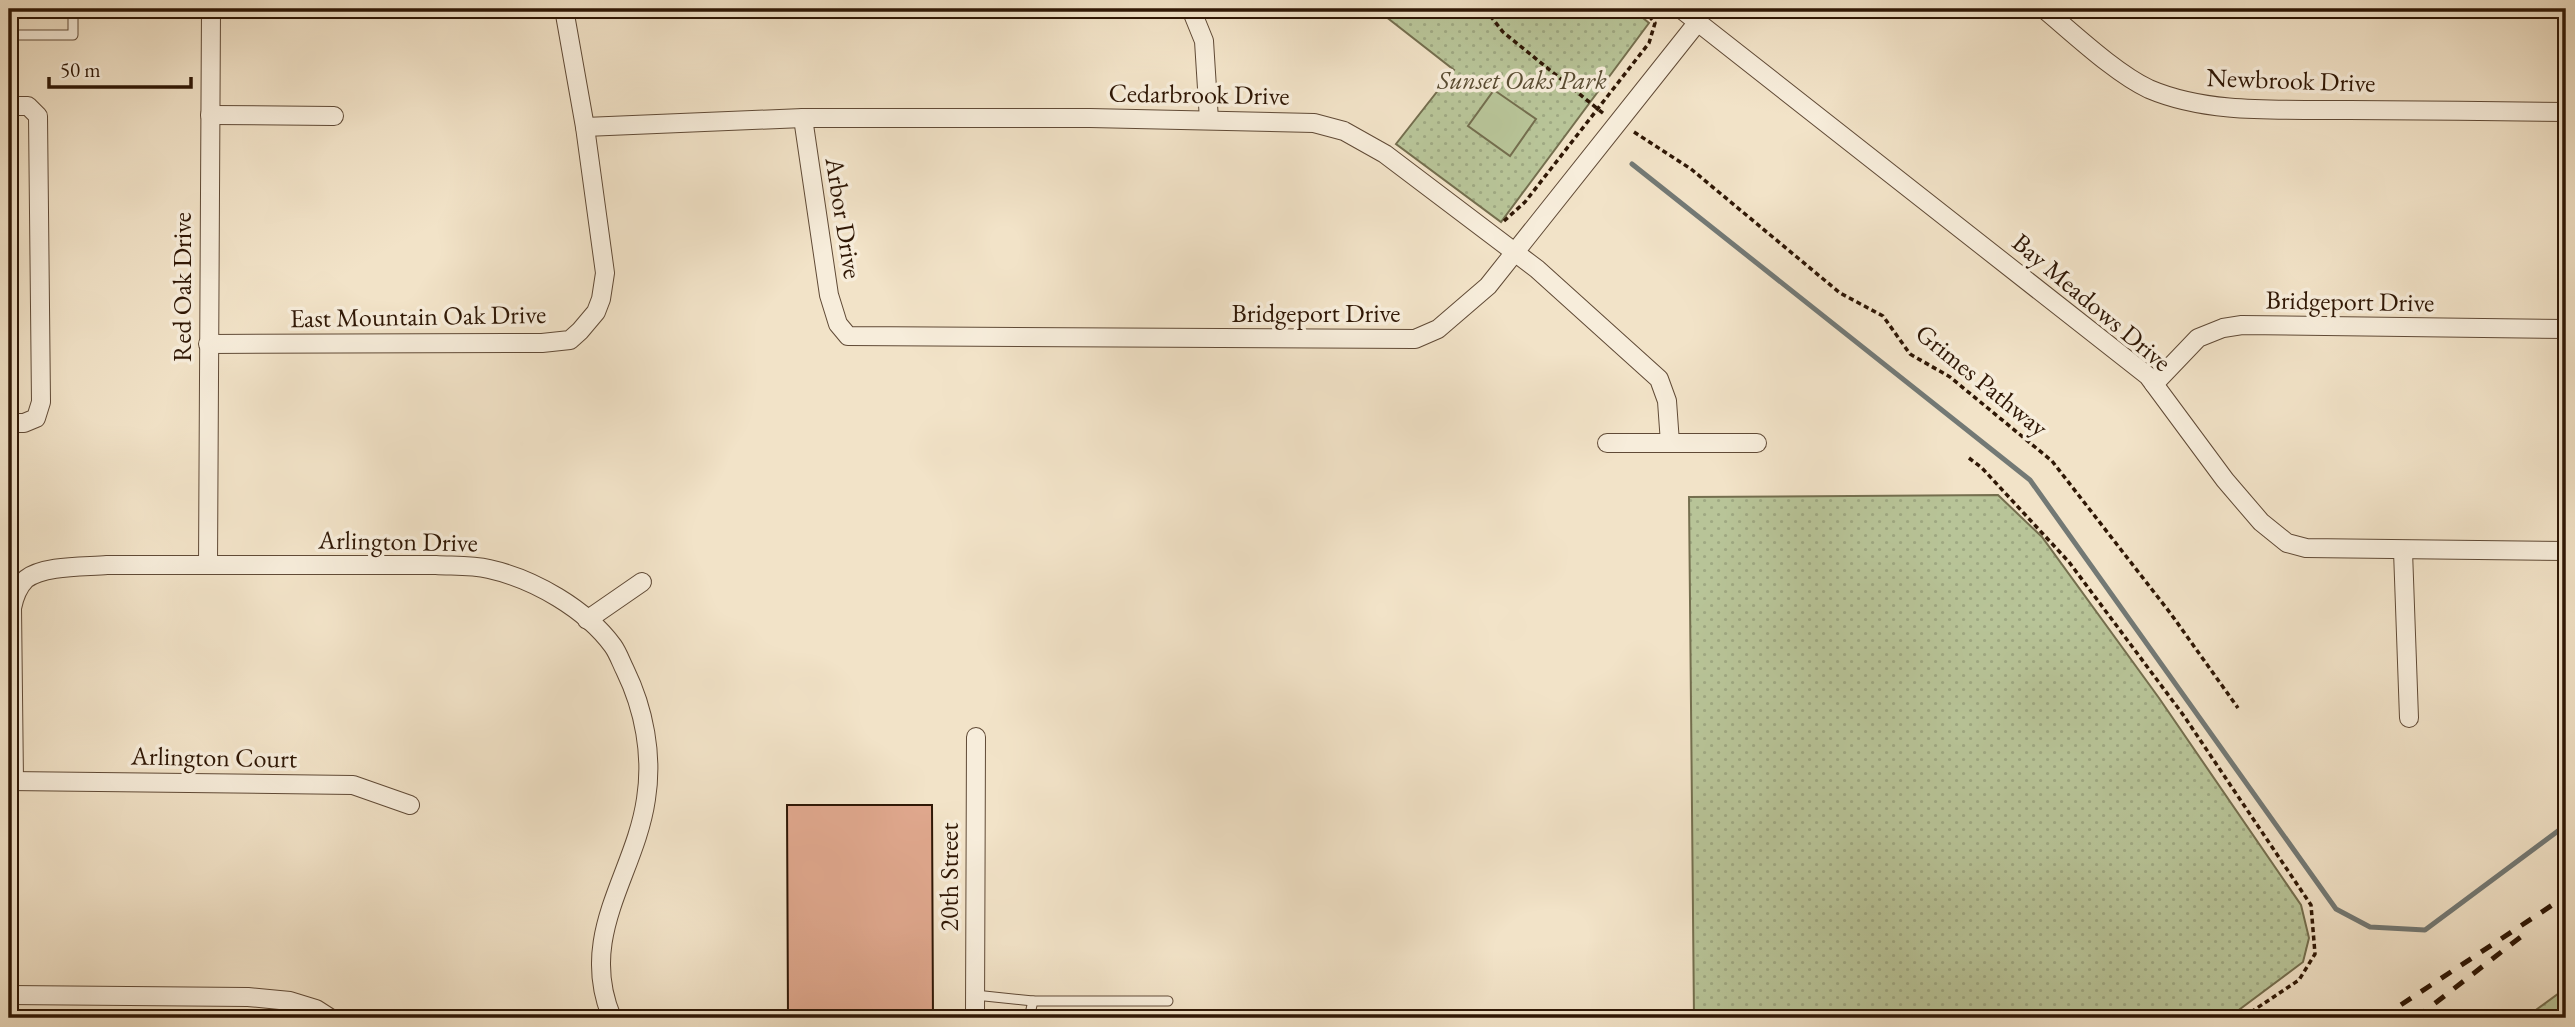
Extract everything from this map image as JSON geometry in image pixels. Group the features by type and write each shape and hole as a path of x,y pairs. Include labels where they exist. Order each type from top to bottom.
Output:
{"street":[{"name":"Red Oak Drive","path":"208,565 211,9"},
{"name":"East Mountain Oak Drive","path":"208,344 542,343 570,340 596,312 605,273 585,127 564,9"},
{"path":"1191,9 1204,41 1209,120"},
{"name":"Bay Meadows Drive","path":"1681,9 2148,376 2225,480 2261,522 2287,543 2306,548 2403,551 2566,551"},
{"name":"Newbrook Drive","path":"2044,9 2098,54 2146,87 2206,105 2279,109 2566,112"},
{"name":"Bridgeport Drive","path":"838,324 848,336 1415,339 1438,329 1488,286 1697,23"},
{"path":"9,106 27,106 38,116 41,402 36,418 24,423 9,423"},
{"path":"210,115 334,116"},
{"name":"Cedarbrook Drive","path":"585,127 803,118 1314,122 1344,131 1385,154 1537,269 1659,379 1667,401 1670,443"},
{"name":"Arbor Drive","path":"803,118 829,295 838,324"},
{"name":"Bridgeport Drive","path":"2154,384 2198,338 2223,328 2242,325 2566,329"},
{"path":"1607,443 1757,443"},
{"path":"2403,551 2409,718"},
{"name":"Arlington Drive","path":"11,781 12,608 15,596 25,580 37,573 62,568 107,565 436,565 488,569 530,583 587,620 614,647 635,692 643,719 648,771 646,798 641,821 607,915 604,937 602,974 607,1006 612,1018"},
{"path":"587,620 642,582"},
{"name":"20th Street","path":"975,1018 976,737"},
{"name":"Arlington Court","path":"11,781 353,785 410,805"},
{"path":"9,995 248,997 290,1001 316,1009 330,1018"}],"lane":[{"path":"9,35 74,35 73,9"},
{"path":"975,995 1033,1001 1168,1001"},
{"path":"1029,1018 1033,1001"}],"path":[{"name":"Grimes Pathway","path":"1485,9 1503,32 1615,124 1640,135 1692,169 1840,293 1883,316 1910,355 1950,377 2052,461 2171,614 2238,708"},
{"path":"1495,220 1505,221 1525,202 1650,43 1655,23 1643,9"},
{"path":"1969,458 1982,468 2069,562 2184,716 2311,905 2315,954 2299,980 2242,1018"}],"green space":[{"name":"Sunset Oaks Park","path":"1376,9 1504,9 1508,13 1513,9 1632,9 1649,23 1501,222 1396,144 1454,70"},
{"path":"1494,90 1536,119 1510,156 1468,126"},
{"path":"1998,495 2042,537 2159,698 2301,905 2309,938 2303,962 2228,1018 1694,1018 1689,497"},
{"path":"2566,988 2566,1018 2525,1018"}],"building":[{"path":"787,805 932,805 933,1018 788,1018"}],"waterway":[{"path":"1632,164 2030,480 2336,909 2370,927 2425,930 2566,825"}],"railway":[{"path":"2381,1018 2566,896"},
{"path":"2416,1018 2527,932"}]}
